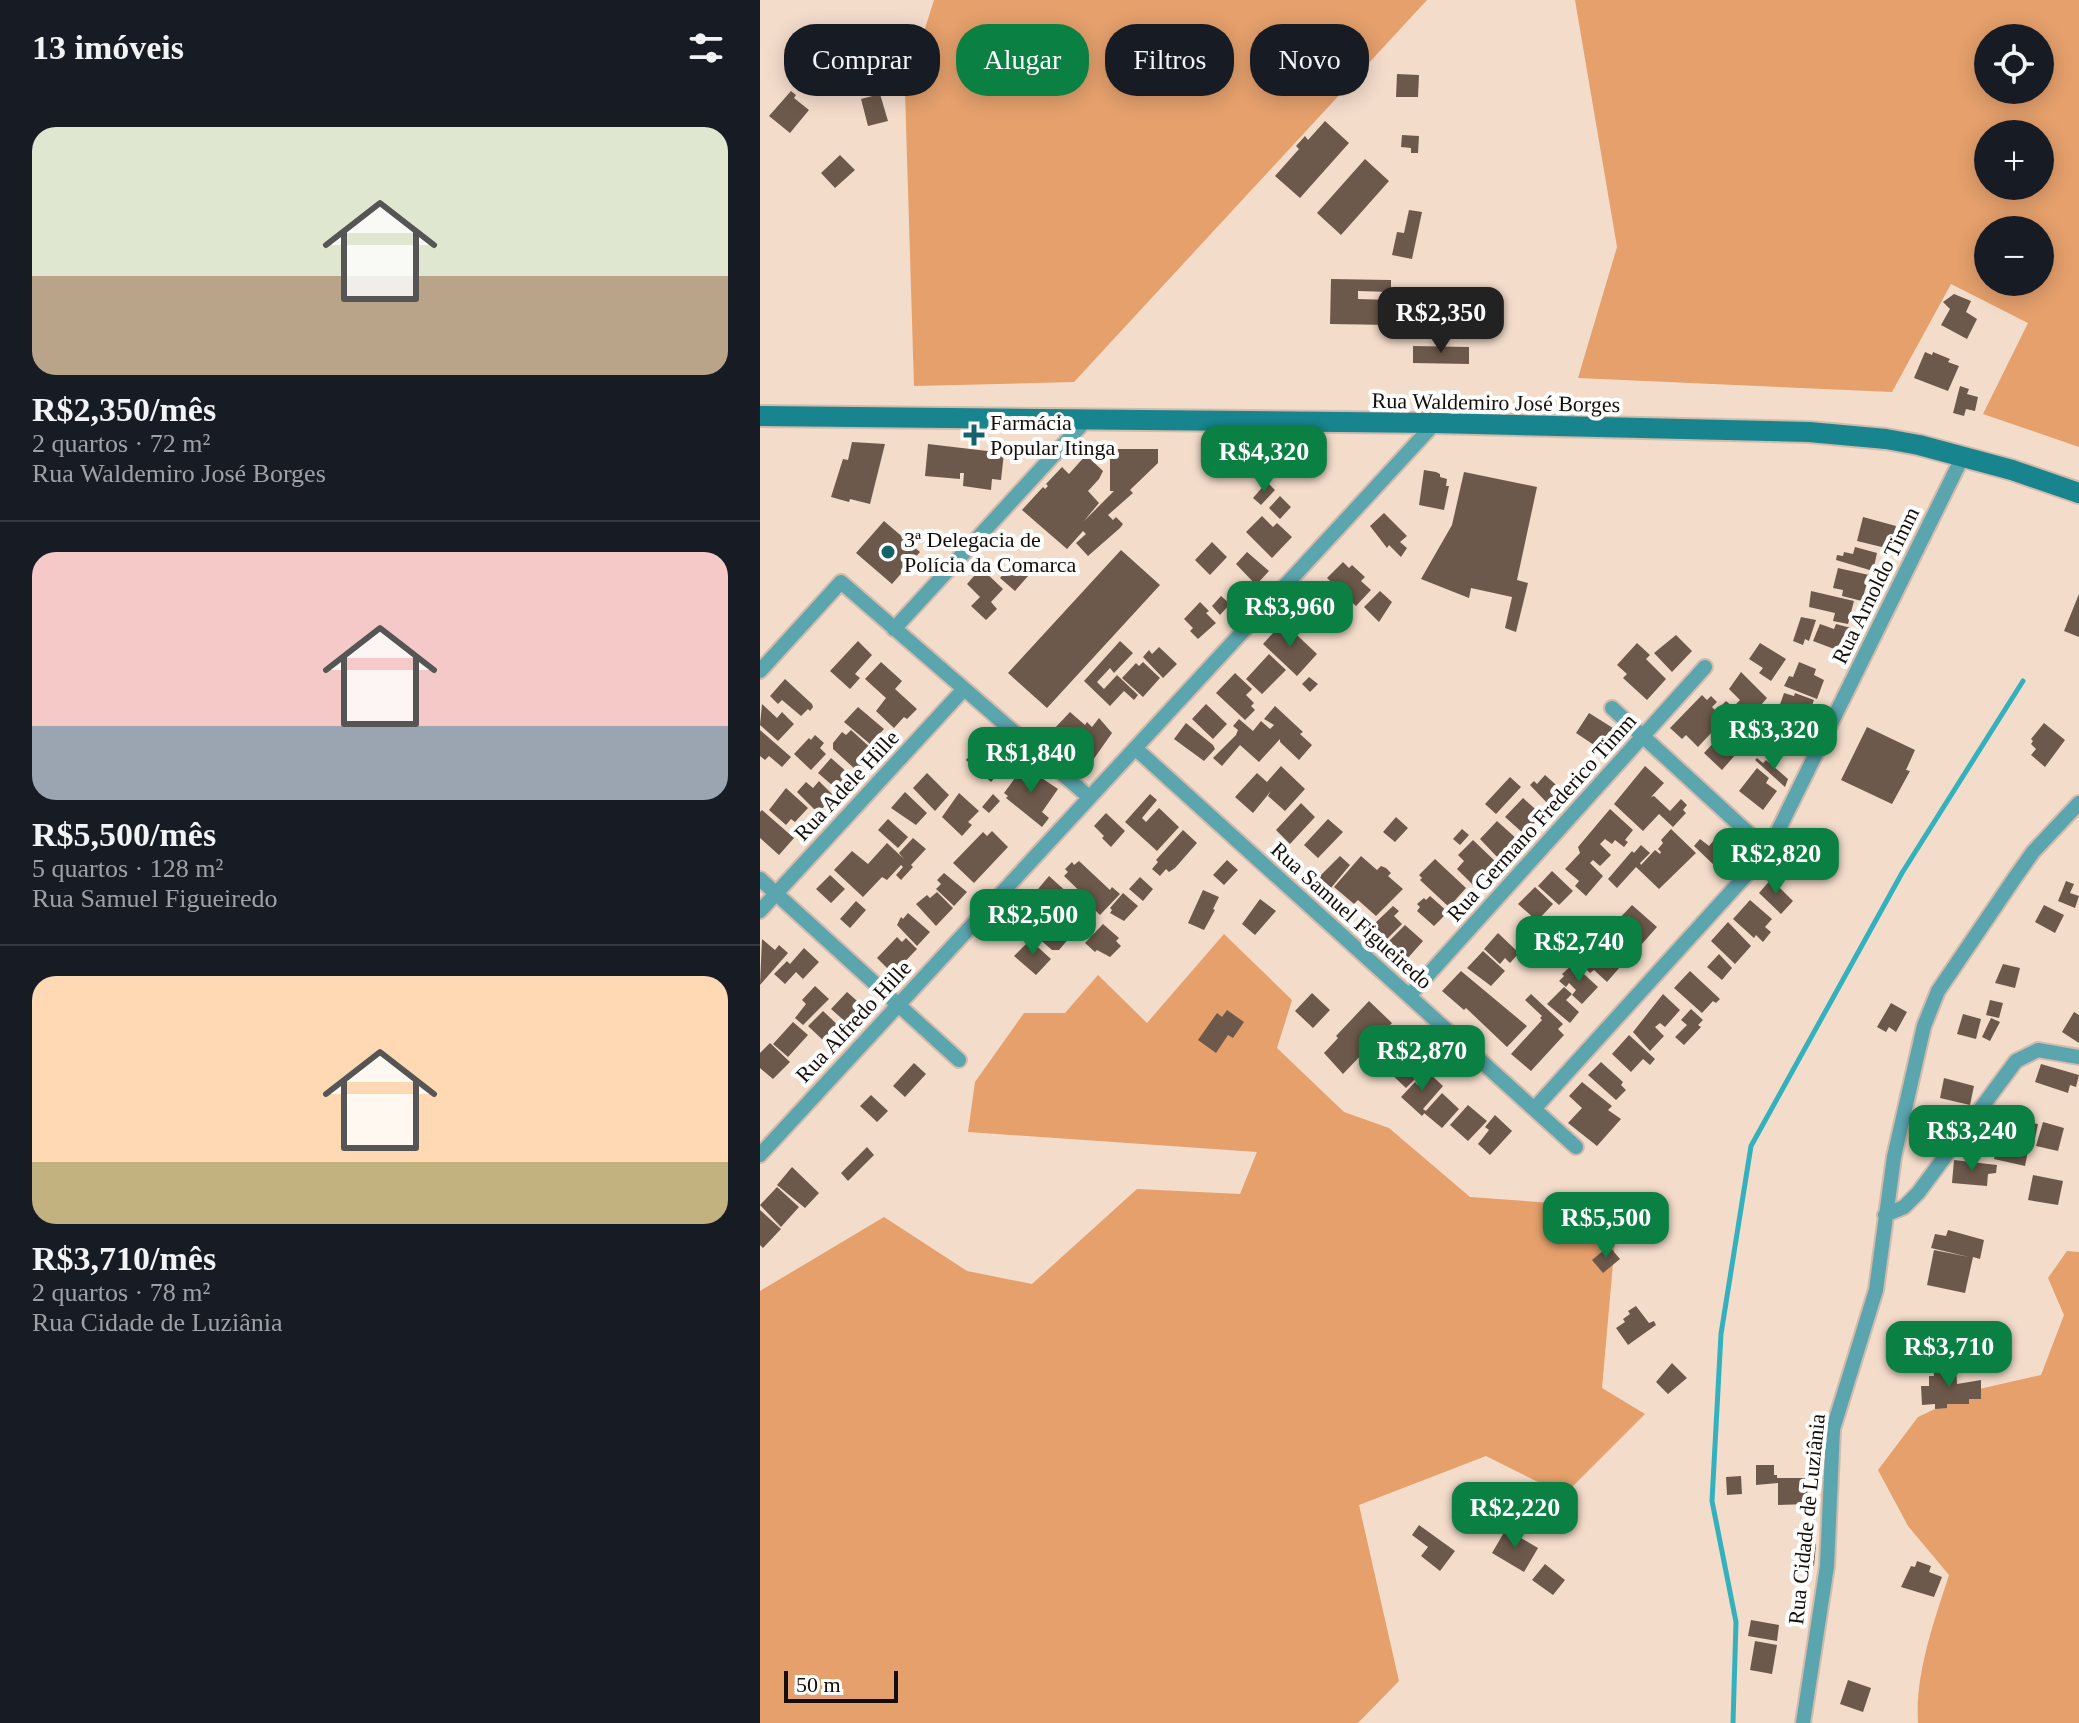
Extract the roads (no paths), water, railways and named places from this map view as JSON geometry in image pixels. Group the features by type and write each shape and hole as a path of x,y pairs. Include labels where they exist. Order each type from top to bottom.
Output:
{"main road":[{"name":"Rua Waldemiro José Borges","path":"760,416 1435,423 1809,432 1886,439 1963,456 2079,493"}],"street":[{"path":"894,629 1085,421"},
{"name":"Rua Alfredo Hille","path":"760,1155 1435,423"},
{"name":"Rua Arnoldo Timm","path":"1534,1109 1768,851 1963,456"},
{"path":"760,671 841,582 1089,797"},
{"name":"Rua Germano Frederico Timm","path":"1409,996 1705,667"},
{"name":"Rua Adele Hille","path":"760,911 964,689"},
{"path":"1612,708 1768,851"},
{"name":"Rua Samuel Figueiredo","path":"1135,748 1576,1147"},
{"name":"Rua Cidade de Luziânia","path":"1803,1723 1827,1566 1833,1429 1870,1314 1894,1157 1930,1007 1955,964 2027,861 2079,803"},
{"path":"760,879 959,1060"},
{"path":"1885,1215 1904,1207 1918,1193 2016,1061 2038,1050 2079,1057"}],"waterway":[{"path":"1733,1723 1736,1622 1712,1501 1721,1334 1751,1146 1902,873 2023,681"}],"place":[{"name":"Farmácia Popular Itinga","path":"974,435"},
{"name":"3ª Delegacia de Polícia da Comarca","path":"888,552"}]}
